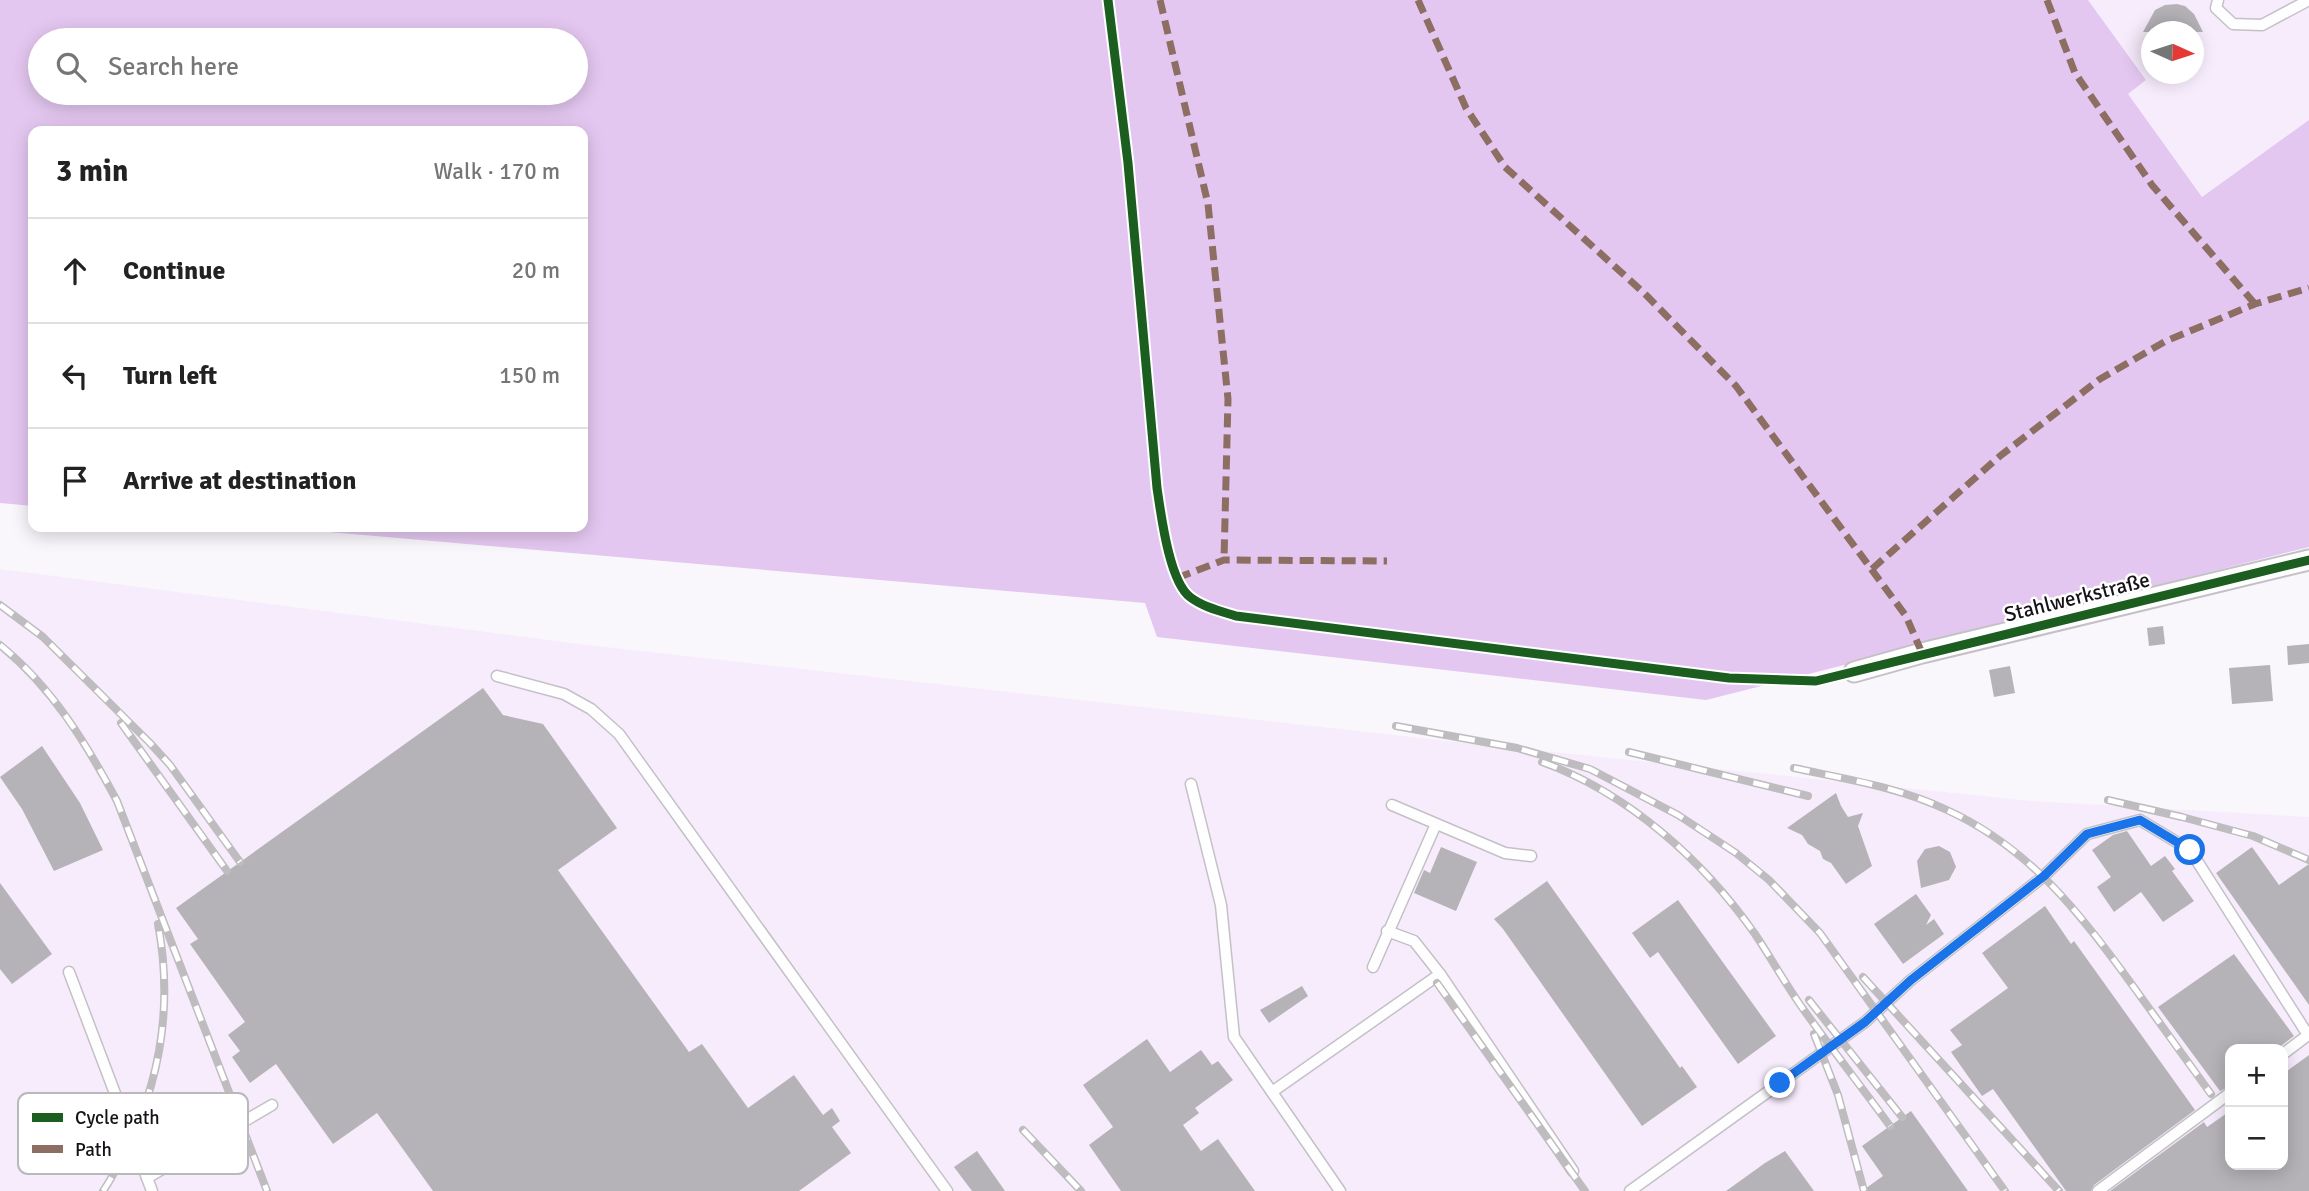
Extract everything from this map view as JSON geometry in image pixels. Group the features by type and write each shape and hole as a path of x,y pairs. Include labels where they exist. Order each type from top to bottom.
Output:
{"street":[{"name":"Stahlwerkstraße","path":"1854,672 2309,560"}],"lane":[{"path":"2218,0 2216,8 2233,24 2262,26 2309,0"},
{"path":"497,676 564,694 591,709 619,734 947,1191"},
{"path":"1191,784 1221,905 1234,1037 1340,1191"},
{"path":"1391,805 1505,853 1531,856"},
{"path":"1630,1191 1865,1022 1911,980 2044,876 2087,834 2140,820 2190,850 2308,1035 2288,1050"},
{"path":"1373,967 1436,824"},
{"path":"1387,931 1414,940 1440,974 1573,1171"},
{"path":"69,972 115,1093"},
{"path":"1272,1092 1440,974"},
{"path":"2098,1191 2225,1097"},
{"path":"248,1119 272,1105"},
{"path":"145,1174 152,1191"},
{"path":"147,1178 154,1174"}],"shaded area":[{"path":"0,0 2088,0 2141,73 2141,84 2128,94 2202,197 2309,120 2309,547 1706,700 1157,637 1145,603 328,532 588,532 588,126 28,126 28,506 0,503"},
{"path":"2088,0 2309,0 2309,120 2202,197 2127,93 2141,83 2204,84 2204,21 2141,21 2141,73"},
{"path":"0,569 579,644 1474,744 2032,801 2309,817 2309,1191 0,1191"}],"building":[{"path":"2165,5 2185,6 2198,21 2149,21 2155,10"},
{"path":"2163,626 2165,644 2149,646 2147,628"},
{"path":"2309,644 2309,663 2288,665 2287,646"},
{"path":"2270,665 2273,701 2232,704 2229,668"},
{"path":"2010,666 2015,693 1994,697 1989,670"},
{"path":"483,688 503,715 543,724 617,828 558,870 689,1052 702,1044 748,1108 794,1075 823,1115 832,1108 840,1121 832,1127 851,1153 799,1191 433,1191 377,1113 333,1144 276,1064 250,1083 232,1057 240,1051 228,1035 245,1022 190,944 198,939 176,908"},
{"path":"42,746 80,803 103,850 54,871 22,809 0,777"},
{"path":"1836,793 1848,817 1863,813 1858,826 1872,866 1846,884 1831,863 1823,859 1820,851 1808,844 1802,835 1787,828"},
{"path":"2127,831 2151,866 2165,856 2175,869 2172,871 2194,901 2163,922 2141,892 2114,912 2097,887 2111,877 2092,850 2113,835"},
{"path":"1939,846 1950,852 1956,867 1949,880 1921,888 1917,861 1925,849"},
{"path":"1441,847 1477,862 1456,911 1414,893 1424,870 1430,873"},
{"path":"2252,847 2279,885 2309,864 2309,1005 2216,873"},
{"path":"1547,881 1680,1068 1682,1066 1697,1087 1642,1126 1494,919"},
{"path":"0,883 52,954 12,984 0,969"},
{"path":"1916,894 1931,915 1926,925 1934,919 1944,934 1903,964 1874,924"},
{"path":"1678,900 1776,1036 1738,1064 1658,952 1650,958 1632,933"},
{"path":"2045,906 2071,944 2074,941 2195,1110 2094,1185 2091,1191 2066,1191 1993,1089 1982,1096 1951,1052 1962,1045 1950,1030 2008,988 1982,953"},
{"path":"2234,954 2294,1036 2284,1044 2225,1044 2225,1088 2220,1091 2158,1007"},
{"path":"1302,986 1308,996 1269,1023 1260,1010"},
{"path":"1147,1039 1170,1072 1201,1050 1212,1065 1218,1061 1233,1080 1195,1108 1199,1113 1183,1125 1201,1151 1218,1139 1255,1191 1121,1191 1089,1145 1113,1127 1083,1085"},
{"path":"2309,1055 2309,1191 2110,1191 2204,1122 2207,1127 2225,1114 2225,1170 2288,1170 2288,1070"},
{"path":"1911,1111 1968,1191 1862,1191 1883,1176 1862,1146"},
{"path":"977,1151 1005,1191 972,1191 954,1167"},
{"path":"1785,1151 1814,1191 1726,1191 1765,1163"}],"railway":[{"path":"0,605 43,637 150,743 170,765 240,862"},
{"path":"0,645 19,661 52,698 93,758 117,801 229,1093"},
{"path":"121,723 227,871"},
{"path":"1396,726 1517,748 1590,769 1678,815 1736,853 1769,880 1820,933 2005,1191"},
{"path":"1629,752 1808,796"},
{"path":"1542,762 1574,775 1633,811 1661,832 1712,880 1755,934 1801,1006 1890,1126"},
{"path":"1794,768 1910,795 1947,810 2004,843 2052,885 2094,933 2211,1094"},
{"path":"2108,800 2253,836 2309,860"},
{"path":"149,1093 164,1013 158,924"},
{"path":"1863,977 2059,1191"},
{"path":"1437,983 1585,1191"},
{"path":"1809,1000 1902,1117"},
{"path":"1814,1034 1838,1095 1864,1191"},
{"path":"1023,1130 1081,1191"},
{"path":"248,1142 267,1191"},
{"path":"103,1191 113,1174"}],"marked path":[{"path":"1160,0 1208,204 1228,399 1224,560"},
{"path":"1418,0 1466,108 1505,167 1644,293 1736,386 1906,616 1922,653"},
{"path":"2047,0 2075,73 2152,185 2255,304"},
{"path":"1872,569 2000,456 2100,379 2166,341 2255,304 2309,288"},
{"path":"1177,578 1224,560 1387,561"}],"cycle path":[{"path":"1108,0 1128,163 1157,488 1171,562 1183,589 1200,603 1236,616 1729,678 1816,681 2309,560"}],"route":[{"path":"1780,1083 1865,1022 1911,980 2044,876 2087,834 2140,820 2190,850"}]}
